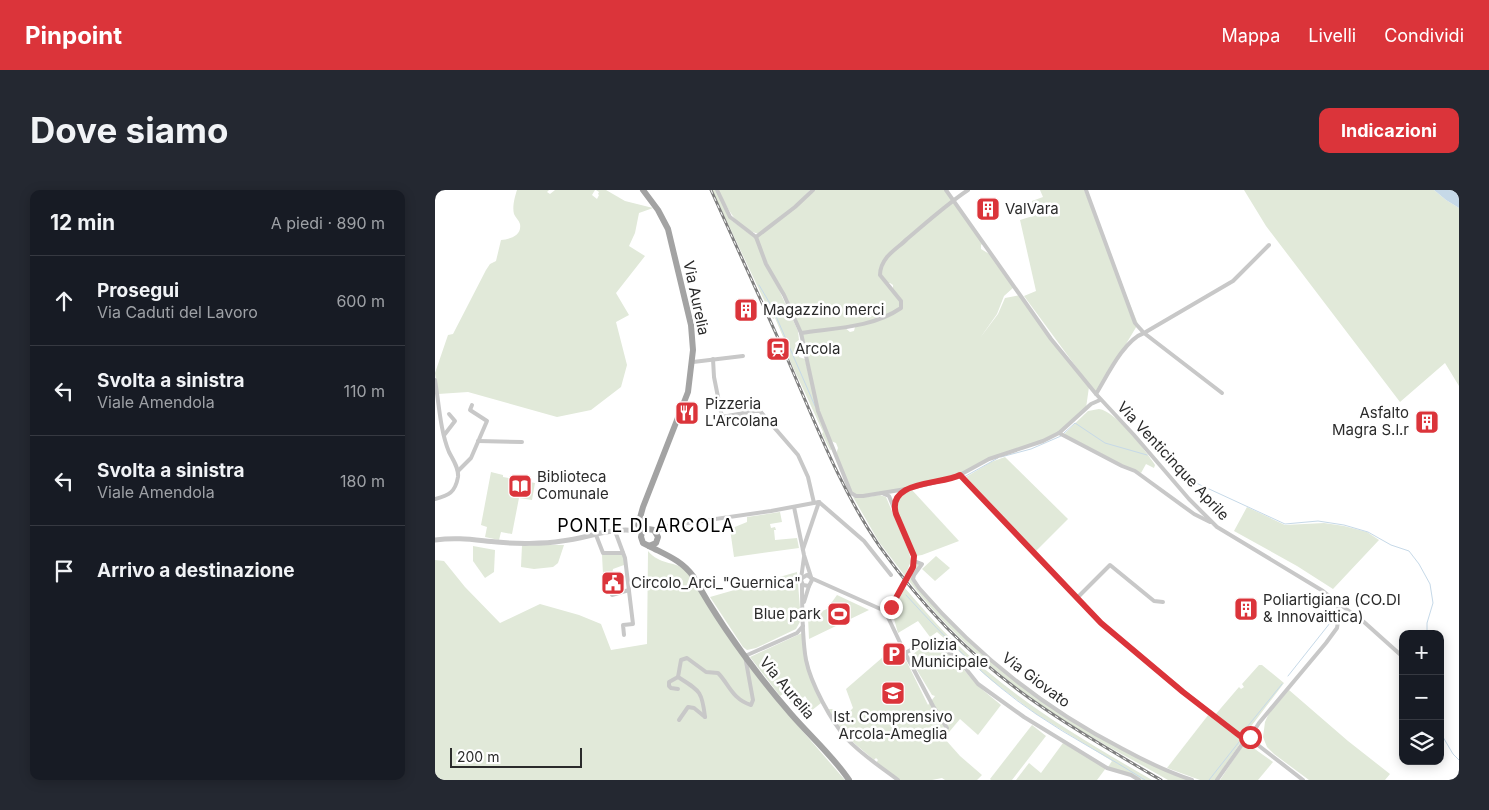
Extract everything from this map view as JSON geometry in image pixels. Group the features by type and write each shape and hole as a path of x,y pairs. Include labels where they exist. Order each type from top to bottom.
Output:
{"main road":[{"name":"Via Aurelia","path":"638,525 688,392 693,362 691,325 671,239 663,218 643,190"},
{"path":"641,517 643,543 649,546 657,538"},
{"path":"638,525 643,533"},
{"path":"643,533 651,529 665,553"},
{"name":"Via Aurelia","path":"649,546 665,553 690,571 721,623 745,656 849,780"}],"street":[{"path":"717,190 730,217 756,237 766,264 784,295 801,333 818,411 849,488 856,496 906,490 962,477 989,459 1062,434 1091,404 1100,400"},
{"path":"756,237 795,207 813,190"},
{"name":"Via Venticinque Aprile","path":"946,190 1051,339 1100,400 1134,435 1212,523 1323,591 1364,622 1399,653"},
{"path":"801,333 859,325 892,314 901,308 901,301 880,275 883,264 887,257 953,200 968,190"},
{"path":"1086,190 1135,323 1144,333 1222,393"},
{"path":"1095,394 1124,350 1137,336 1233,281 1269,245"},
{"path":"693,362 743,356"},
{"path":"713,359 714,377 722,417 758,410 798,455 817,502 864,541 891,575"},
{"path":"435,380 448,451 458,471"},
{"path":"435,499 450,494 453,490 458,471 471,458 487,421 470,410 472,405"},
{"path":"445,434 455,421 449,414"},
{"path":"1062,434 1135,472 1194,514 1212,523"},
{"path":"478,441 522,442"},
{"path":"962,477 1101,623 1183,692 1240,736 1250,737 1263,750 1303,780"},
{"path":"894,507 895,499 899,493 906,490"},
{"path":"882,493 889,496 914,556 913,567 891,607 885,611"},
{"path":"657,538 671,525 817,502"},
{"path":"803,549 817,502"},
{"path":"794,507 804,555 811,577 803,607"},
{"path":"436,538 466,538 506,542 561,542 627,529 638,525"},
{"path":"657,538 671,525"},
{"path":"627,529 643,533"},
{"path":"615,531 623,553 633,624 623,625 624,635"},
{"path":"596,535 603,553 623,553"},
{"path":"804,555 801,581 803,626 806,660 813,681 825,707 846,738 898,780"},
{"name":"Via Giovato","path":"914,561 923,564 913,579 919,588 971,644 1015,680 1099,737 1154,765 1192,780"},
{"path":"1077,598 1110,564 1154,601 1163,602"},
{"path":"801,581 805,576 811,577 885,611 933,706 947,728"},
{"path":"801,581 805,586 824,584"},
{"path":"612,595 629,590"},
{"path":"1217,780 1243,743 1250,737 1259,723 1337,628 1338,603"},
{"path":"678,677 681,660 687,658 706,672 720,675 735,695 742,701 751,704 753,700 745,656 797,632 803,626"},
{"path":"905,653 930,640 935,640 962,664 979,684 1024,717 1107,768 1131,775 1139,780"},
{"path":"678,677 669,682 671,688 678,689"},
{"path":"678,677 700,693 703,699 705,718 694,708 688,707 679,720"}],"green space":[{"path":"517,190 549,190 547,192 550,194 555,190 595,190 592,195 597,199 599,192 596,190 606,190 625,201 653,208 639,213 635,233 629,246 645,256 616,293 629,315 616,322 627,365 621,387 591,410 557,417 468,392 438,394 435,373 448,335 453,334 486,270 490,264 496,261 501,240 511,238 519,231 520,224 513,211"},
{"path":"712,190 715,190 731,220 755,238 798,331 799,340 795,343 799,357 805,359 811,385 833,449 830,450 822,434 823,432 786,352 789,351 775,318 773,319"},
{"path":"718,190 810,190 794,207 759,234 744,227 734,217"},
{"path":"814,190 945,190 952,200 886,257 880,275 900,301 900,308 865,323 801,332 767,264 757,237"},
{"path":"1040,190 1084,190 1138,324 1096,394 1024,296 1036,291 1020,220 1036,215 1032,201 1043,197"},
{"path":"1244,190 1434,190 1459,208 1459,386 1445,363 1400,402 1266,226"},
{"path":"953,201 983,243 981,249 991,255 1014,287 1004,296 997,314 980,338 998,314 1005,298 1020,295 1089,387 1086,408 1059,432 1034,444 1000,454 958,476 882,493 856,495 852,492 836,454 838,448 836,443 831,441 819,411 801,333 844,327 850,332 854,331 855,327 901,309 902,301 893,289 893,285 887,283 882,276 881,270 883,265 887,258"},
{"path":"1099,409 1106,411 1122,424 1145,451 1155,465 1154,468 1146,464 1141,473 1064,434 1088,411"},
{"path":"1005,457 1068,519 1035,552 966,477 991,462"},
{"path":"491,472 503,475 503,477 535,483 532,500 519,498 512,534 501,532 499,540 485,537 487,527 481,525"},
{"path":"912,490 959,541 916,556 897,510 901,497"},
{"path":"880,495 886,497 909,552 911,561 905,576 879,542 853,497"},
{"path":"1247,507 1285,525 1324,523 1344,526 1367,532 1379,540 1333,589 1297,566 1234,531"},
{"path":"780,512 782,522 770,524 771,528 775,527 776,530 774,530 775,540 797,538 799,548 734,557 730,529 747,522 747,517"},
{"path":"522,545 564,545 558,563 553,567 534,569 521,567"},
{"path":"473,546 495,550 494,572 485,578 473,561"},
{"path":"648,551 657,559 680,567 687,572 779,704 845,780 435,780 435,560 444,561 465,587 500,623 540,604 579,615 601,624 611,650 647,644"},
{"path":"622,554 625,559 624,565 613,569 612,574 603,574 602,555"},
{"path":"936,556 950,568 935,581 922,569"},
{"path":"916,564 920,564 912,579 940,613 986,658 1099,738 1189,780 1168,780 1096,740 1044,707 1011,682 979,656 949,627 909,581"},
{"path":"797,572 801,620 796,629 756,648 747,650 743,647 710,597"},
{"path":"904,587 949,636 1001,682 1049,718 1152,780 1142,780 1108,767 1112,761 1036,714 992,681 937,632 930,637 918,621 898,633 892,612"},
{"name":"Blue park","path":"837,595 869,610 809,639 808,617 827,609"},
{"path":"802,633 814,688 821,703 811,711 804,703 807,699 805,696 794,706 783,694 780,696 750,657"},
{"path":"932,640 950,654 978,686 1001,705 978,735 960,719 944,738 960,756 982,775 977,780 945,780 942,778 932,780 900,780 876,763 878,760 876,758 874,760 847,737 828,709 834,709 841,720 853,708 846,689 898,644 928,705 935,696 932,695 909,657"},
{"path":"1259,665 1262,665 1284,683 1246,733 1241,735 1215,715 1239,687 1241,689 1244,687 1242,684"},
{"path":"1289,690 1390,774 1385,780 1309,780 1274,754 1267,747 1263,737 1265,722 1269,713"},
{"path":"1209,714 1243,739 1216,779 1200,780 1167,768"},
{"path":"1032,725 1046,736 1012,780 991,780 990,779"},
{"path":"1245,742 1273,762 1258,780 1220,780"},
{"path":"1063,743 1106,768 1097,780 1016,780 1029,763 1041,773"}],"water":[{"path":"1434,190 1459,190 1459,208 1446,200"}],"waterway":[{"path":"759,285 772,307 815,406"},
{"path":"1064,433 1075,423 1105,443 1147,455"},
{"path":"1001,457 1031,449 1061,436"},
{"path":"964,477 998,458"},
{"path":"1163,459 1177,472 1194,482 1285,524 1318,521 1344,525 1368,532 1391,545 1409,551 1430,584 1433,603 1427,623 1427,630"},
{"path":"926,486 960,478"},
{"path":"906,595 936,628 1001,688 1036,714 1145,780"},
{"path":"1288,676 1330,623"},
{"path":"1243,732 1282,684"},
{"path":"1444,739 1459,760"},
{"path":"1209,780 1239,742"}],"railway":[{"path":"711,190 840,479 866,525 895,568 946,627 995,672 1075,729 1161,780"}],"place":[{"name":"ValVara","path":"988,209"},
{"name":"Magazzino merci","path":"746,310"},
{"name":"Arcola","path":"778,349"},
{"name":"Pizzeria L'Arcolana","path":"687,413"},
{"name":"Asfalto Magra S.l.r","path":"1427,422"},
{"name":"Biblioteca Comunale","path":"520,486"},
{"name":"Circolo_Arci_\"Guernica\"","path":"613,583"},
{"name":"Poliartigiana (CO.DI & Innovaittica)","path":"1246,609"},
{"name":"Blue park","path":"839,614"},
{"name":"Polizia Municipale","path":"894,654"},
{"name":"Ist. Comprensivo Arcola-Ameglia","path":"893,693"}],"district":[{"name":"PONTE DI ARCOLA","path":"646,526"}],"route":[{"path":"891,607 913,567 914,561 914,556 896,514 894,507 895,499 899,493 919,485 960,475 1101,623 1183,692 1240,736 1250,737"}]}
